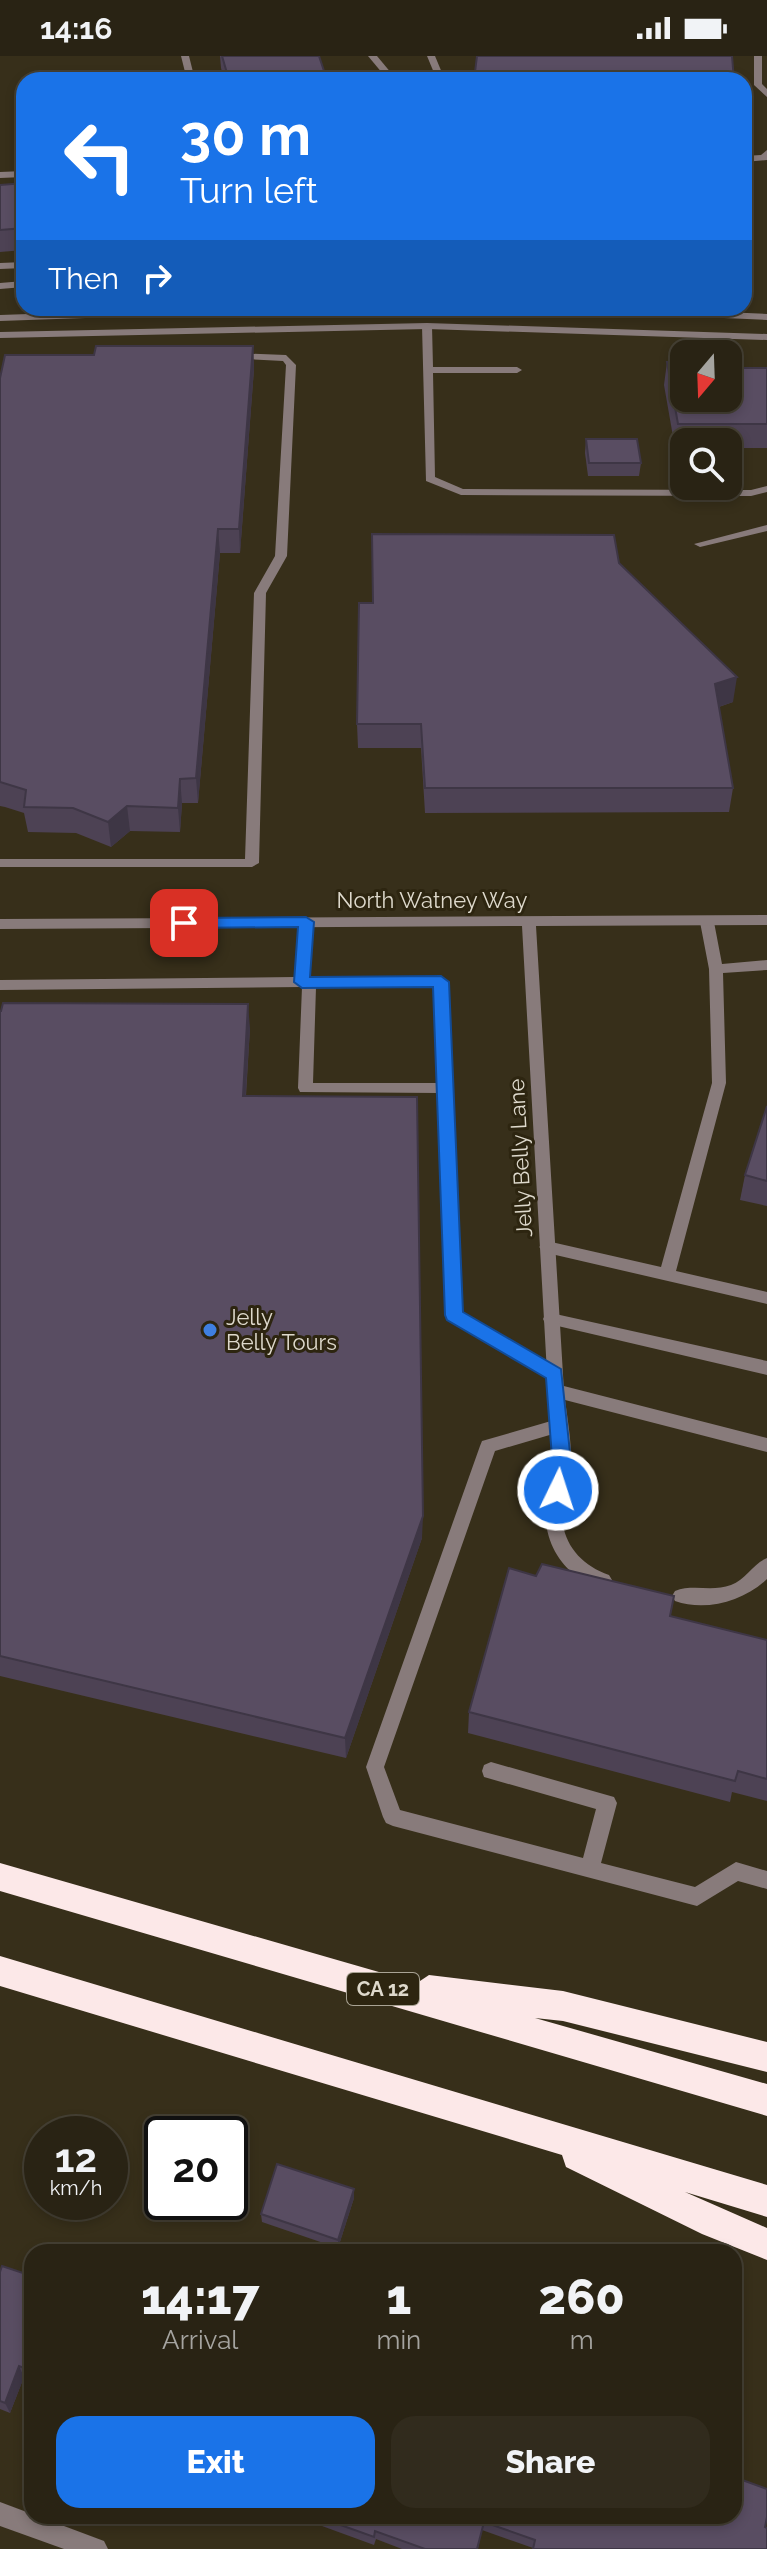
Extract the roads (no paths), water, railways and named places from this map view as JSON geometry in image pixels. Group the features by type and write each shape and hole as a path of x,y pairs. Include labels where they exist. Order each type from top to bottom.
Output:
{"highway":[{"name":"CA 12","path":"0,1877 767,2100"},
{"path":"0,1971 767,2201"},
{"path":"356,1981 563,2006 767,2057"},
{"path":"514,2125 713,2223 767,2244"}],"street":[{"path":"372,56 386,72"},
{"path":"758,56 758,85 767,94"},
{"path":"0,318 26,316"},
{"path":"93,316 97,337"},
{"path":"427,326 430,479 461,492 751,493 767,489"},
{"path":"0,335 97,337 427,326 767,337"},
{"path":"0,863 252,863 260,593 281,556 291,365 286,358 273,355 214,356"},
{"path":"428,370 517,370"},
{"path":"700,544 767,528"},
{"name":"North Watney Way","path":"0,924 767,920"},
{"path":"306,922 305,1088 445,1088"},
{"name":"Jelly Belly Lane","path":"529,922 551,1319 563,1471 554,1509 558,1540 572,1564 582,1573 603,1580"},
{"path":"667,1275 719,1083 716,969 707,922"},
{"path":"716,969 767,965"},
{"path":"0,985 441,982 454,1315 555,1383 767,1445"},
{"path":"547,1247 767,1298"},
{"path":"551,1319 767,1368"},
{"path":"559,1425 488,1446 375,1767 393,1817 697,1897 736,1871 767,1880"},
{"path":"681,1596 730,1594 756,1581 767,1566"},
{"path":"491,1771 607,1803 590,1869"},
{"path":"0,2514 24,2523"},
{"path":"27,2524 96,2549"}],"place":[{"name":"Jelly Belly Tours","path":"210,1330"}]}
